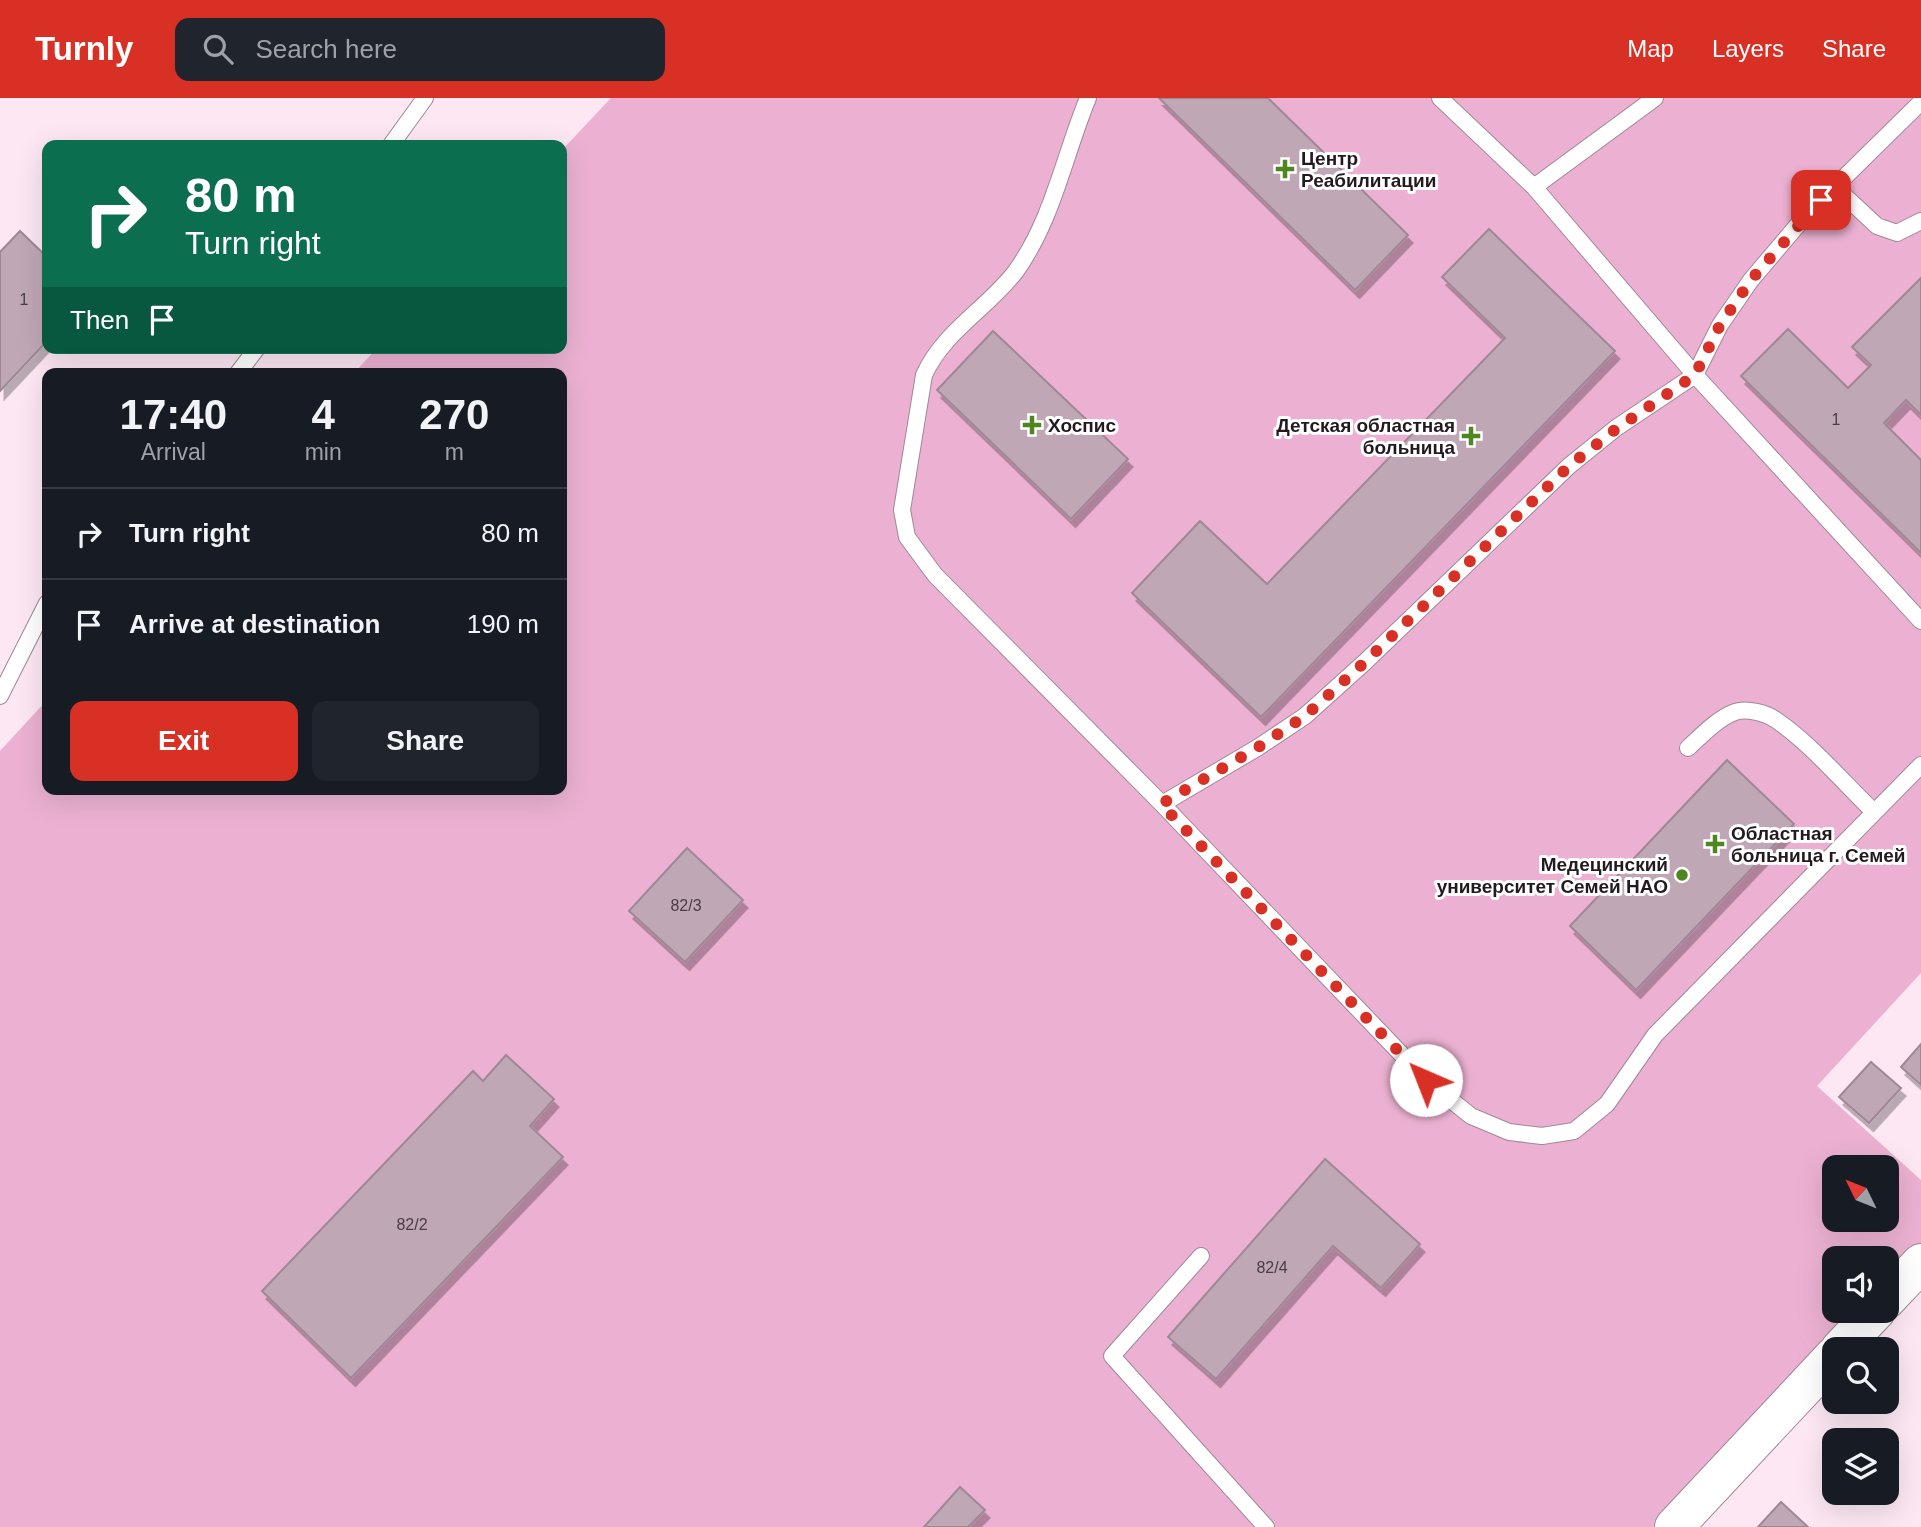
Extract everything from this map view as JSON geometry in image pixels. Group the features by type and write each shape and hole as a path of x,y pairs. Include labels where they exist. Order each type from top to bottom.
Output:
{"highway":[{"path":"1899,1286 1921,1263"},
{"path":"1851,1337 1865,1323"},
{"path":"1674,1527 1822,1369"}],"lane":[{"path":"395,140 425,98"},
{"path":"1088,98 1052,204 1034,244 1013,274 942,345 931,359 924,375 902,510 907,537 935,575 1161,804 1426,1080 1471,1116 1509,1132 1542,1136 1574,1130 1607,1104 1655,1035 1921,765"},
{"path":"1440,98 1534,187 1695,375 1921,621"},
{"path":"1534,187 1655,98"},
{"path":"1161,804 1257,748 1305,716 1569,466 1616,429 1695,375 1720,325 1751,280 1807,214 1921,102"},
{"path":"1835,187 1877,226 1897,233 1921,221"},
{"path":"242,368 252,354"},
{"path":"0,696 42,613"},
{"path":"1688,748 1710,728 1735,712 1756,712 1774,719 1797,737 1874,812"},
{"path":"1201,1256 1112,1356 1266,1527"}],"shaded area":[{"path":"611,98 1921,98 1921,973 1817,1086 1893,1155 1822,1155 1822,1232 1899,1232 1899,1160 1921,1180 1921,1245 1899,1269 1899,1246 1822,1246 1822,1323 1848,1323 1834,1337 1822,1337 1822,1350 1653,1527 0,1527 0,751 42,705 42,795 567,795 567,368 359,368 371,354 567,354 567,145"}],"building":[{"name":"Центр Реабилитации","path":"1159,98 1268,98 1408,235 1355,290"},
{"name":"Детская областная больница","path":"1489,229 1615,351 1261,717 1132,593 1200,521 1267,584 1505,338 1442,277"},
{"path":"20,231 42,252 42,346 0,391 0,252"},
{"path":"1921,278 1921,415 1906,400 1884,423 1921,460 1921,553 1741,376 1788,329 1848,388 1871,365 1852,347"},
{"name":"Хоспис","path":"993,331 1128,459 1071,519 937,390"},
{"name":"Медецинский университет Семей НАО","path":"1727,760 1794,824 1636,990 1570,926"},
{"path":"687,848 743,900 685,962 629,911"},
{"path":"1921,1044 1921,1085 1901,1067"},
{"path":"506,1055 554,1099 530,1126 563,1157 351,1378 262,1291 473,1071 483,1081"},
{"path":"1871,1062 1901,1088 1869,1123 1839,1097"},
{"path":"1325,1159 1420,1244 1381,1288 1333,1246 1216,1379 1168,1337"},
{"path":"960,1487 985,1510 968,1527 924,1527"},
{"path":"1781,1502 1808,1527 1758,1527"}],"place":[{"name":"Центр Реабилитации","path":"1285,169"},
{"name":"Хоспис","path":"1032,425"},
{"name":"Детская областная больница","path":"1471,436"},
{"name":"Областная больница г. Семей","path":"1715,844"},
{"name":"Медецинский университет Семей НАО","path":"1682,875"}],"route":[{"path":"1426,1080 1161,804 1257,748 1305,716 1569,466 1616,429 1695,375 1720,325 1751,280 1821,200"}]}
